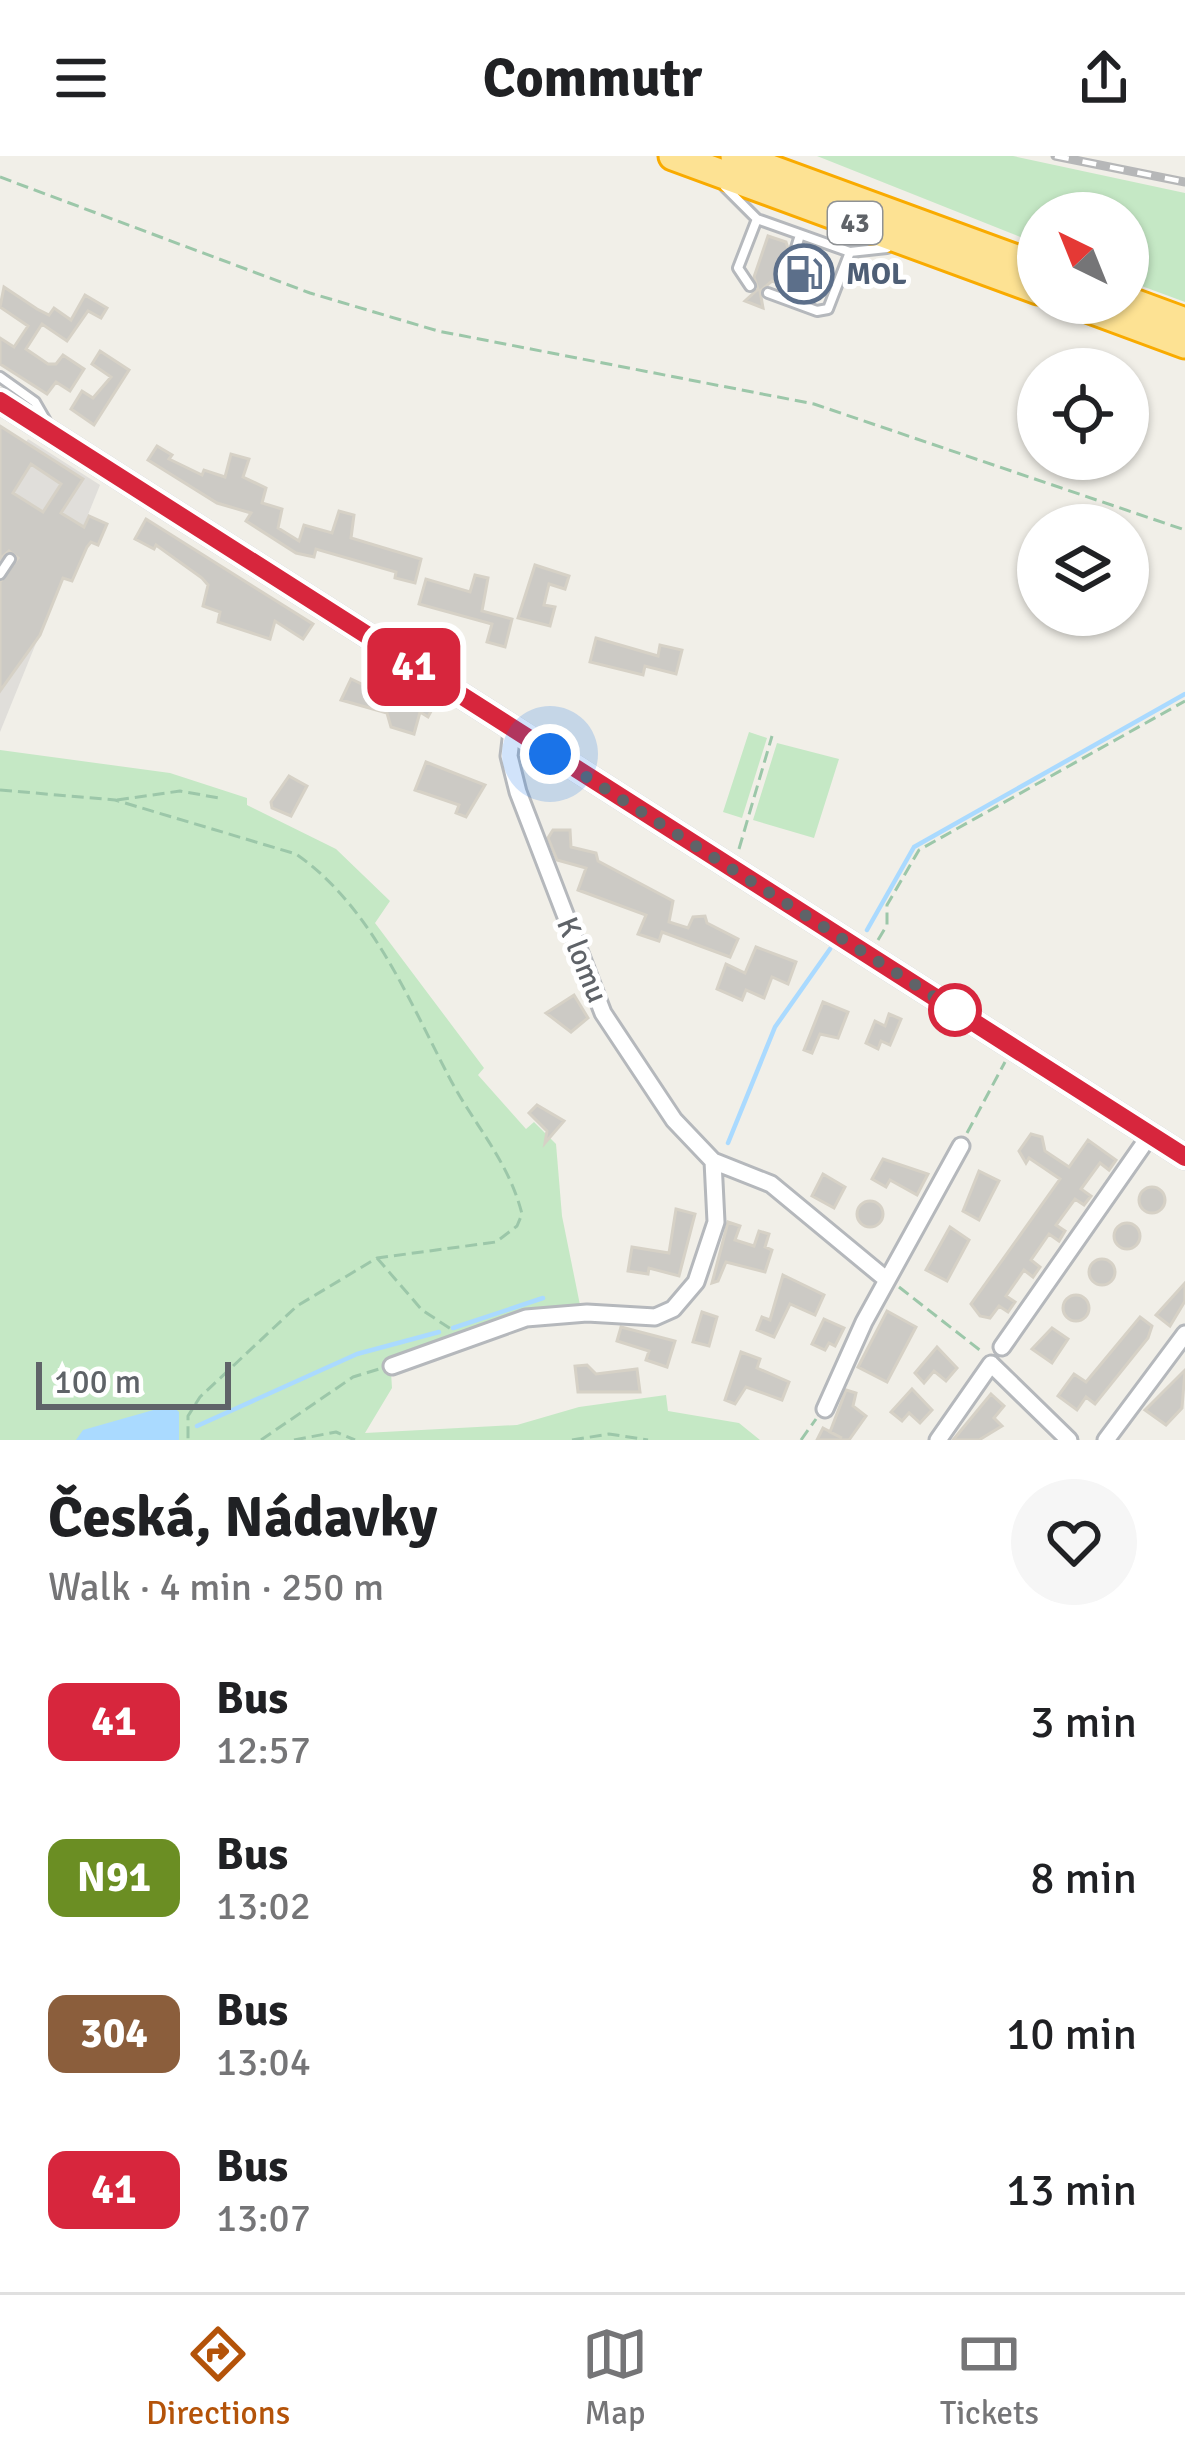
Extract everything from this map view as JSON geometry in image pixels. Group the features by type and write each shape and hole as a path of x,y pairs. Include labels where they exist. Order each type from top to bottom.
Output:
{"highway":[{"name":"43","path":"673,156 1017,275"},
{"name":"43","path":"735,156 1017,274"},
{"path":"1149,309 1185,322"},
{"path":"1131,324 1185,344"}],"street":[{"path":"0,401 1185,1157"},
{"name":"K lomu","path":"512,731 509,756 518,792 603,1013 674,1120 712,1161 771,1184 887,1280"},
{"path":"1002,1347 1150,1135"},
{"path":"825,1409 887,1280 961,1146"},
{"path":"392,1366 526,1318 587,1313 655,1317 673,1310 696,1282 716,1222 718,1192 712,1161"},
{"path":"1106,1440 1185,1334"},
{"path":"938,1440 992,1364 1069,1440"}],"lane":[{"path":"652,156 723,186 757,219 850,252 895,249 1017,277"},
{"path":"750,286 738,268 757,219"},
{"path":"795,251 800,235"},
{"path":"782,284 773,295 828,310 850,252"},
{"path":"0,376 35,402 53,435"},
{"path":"0,574 10,560"}],"path":[{"path":"0,176 310,293 438,331 660,370 814,404 1185,530"},
{"path":"887,925 886,905 919,850 1185,701"},
{"path":"730,867 772,736"},
{"path":"0,790 115,800 296,854 340,895 416,1005 448,1075 506,1163 522,1214 517,1226 496,1242 377,1258 273,1325 200,1397 188,1417 188,1440"},
{"path":"115,800 180,790 220,798"},
{"path":"961,1146 1008,1058"},
{"path":"377,1258 422,1310 445,1320 459,1340"},
{"path":"887,1280 973,1343 992,1364"},
{"path":"261,1440 353,1377 392,1366"},
{"path":"801,1440 825,1409"},
{"path":"294,1440 335,1432 355,1440"},
{"path":"572,1440 609,1435 648,1440"}],"shaded area":[{"path":"28,439 100,485 0,732 0,485"}],"green space":[{"path":"817,156 1013,156 1185,193 1185,302 1149,289 1149,192 1017,192 1017,236"},
{"path":"749,732 767,738 742,818 723,812"},
{"path":"777,743 839,759 814,838 753,820"},
{"path":"0,750 170,773 247,798 247,805 336,849 390,901 375,923 484,1068 478,1075 526,1129 534,1122 556,1144 562,1216 580,1305 521,1313 390,1357 392,1388 365,1433 517,1425 579,1407 666,1395 668,1411 739,1423 760,1440 0,1440"}],"water":[{"path":"171,1405 179,1412 179,1440 76,1440 83,1430"}],"building":[{"path":"768,236 786,242 791,258 803,253 824,264 813,295 772,281 760,291 763,308 745,301 758,289 754,277"},
{"path":"4,287 49,315 54,308 71,320 85,295 107,308 101,318 88,311 67,341 42,324 26,349 48,364 56,364 63,355 84,369 70,391 56,382 47,394 0,364 0,338 14,347 28,326 0,307"},
{"path":"100,351 129,370 94,425 71,409 82,391 93,398 111,377 92,364"},
{"path":"0,426 83,479 61,513 84,527 89,516 107,524 98,545 91,542 87,547 72,581 63,578 40,635 0,691 0,582 18,558 9,551 0,559","holes":["31,464 61,484 43,512 13,493"]},
{"path":"157,446 172,455 169,459 202,475 204,470 225,477 231,454 249,459 243,477 266,488 262,503 282,509 278,528 299,541 304,525 332,533 339,511 354,515 351,538 421,559 415,583 395,578 396,572 316,549 314,557 296,553 246,521 251,513 217,503 148,460"},
{"path":"146,519 313,624 303,639 275,621 270,639 218,622 220,612 203,606 208,585 202,578 156,545 154,549 135,539"},
{"path":"535,565 569,576 565,589 549,584 544,605 555,607 550,626 518,618"},
{"path":"475,575 488,578 482,611 512,619 505,647 487,642 492,624 419,604 426,579 470,592"},
{"path":"596,638 658,656 660,645 682,650 676,674 645,666 643,675 590,662"},
{"path":"377,665 436,702 428,717 420,712 414,734 391,727 387,713 341,700 351,679 368,687"},
{"path":"426,762 485,785 466,817 456,813 459,805 415,790"},
{"path":"289,776 307,786 291,816 272,808 271,802"},
{"path":"553,830 570,830 571,847 596,853 598,861 673,901 669,922 688,928 693,917 705,916 707,923 738,939 730,957 662,932 659,941 638,934 646,915 578,890 586,868 557,860 548,838"},
{"path":"756,947 796,962 788,984 772,977 764,998 746,990 742,1000 717,989 726,964 745,973"},
{"path":"574,995 588,1018 571,1032 546,1013"},
{"path":"823,1002 848,1012 838,1038 820,1034 812,1053 804,1050"},
{"path":"889,1014 901,1019 890,1045 881,1041 878,1049 866,1043 875,1021 885,1026"},
{"path":"537,1105 564,1121 545,1143 547,1131 529,1113"},
{"path":"1031,1134 1042,1137 1045,1151 1069,1167 1088,1140 1116,1160 1109,1170 1100,1163 1081,1189 1091,1196 1084,1205 1075,1199 1056,1225 1065,1231 1059,1241 1049,1234 1031,1260 1040,1267 1033,1277 1024,1270 1006,1296 1015,1302 1008,1312 999,1306 990,1318 980,1316 971,1304 1060,1179 1029,1158 1026,1163 1019,1151"},
{"path":"883,1159 928,1174 917,1195 890,1180 886,1187 872,1179"},
{"path":"979,1171 999,1181 979,1220 963,1211"},
{"path":"823,1174 845,1187 834,1208 812,1196"},
{"path":"1152,1187 1165,1200 1152,1213 1139,1200"},
{"path":"870,1201 880,1204 880,1224 870,1227 860,1224 857,1214 860,1204"},
{"path":"676,1209 695,1214 679,1276 649,1268 648,1274 628,1271 632,1247 669,1253"},
{"path":"728,1222 740,1226 735,1240 754,1246 759,1231 769,1234 765,1247 772,1250 765,1272 726,1262 718,1281 712,1283"},
{"path":"1127,1223 1140,1236 1127,1249 1114,1236"},
{"path":"950,1227 969,1240 947,1281 926,1270"},
{"path":"1102,1259 1115,1272 1102,1285 1089,1272"},
{"path":"783,1275 824,1295 815,1315 790,1304 774,1337 757,1330 762,1317 770,1320"},
{"path":"1185,1283 1185,1301 1170,1326 1156,1315"},
{"path":"1076,1295 1089,1308 1076,1321 1063,1308"},
{"path":"887,1311 916,1327 887,1382 858,1367"},
{"path":"702,1312 717,1317 709,1346 693,1342"},
{"path":"1140,1317 1152,1326 1148,1338 1095,1404 1086,1397 1077,1410 1058,1396 1074,1374 1086,1382"},
{"path":"824,1319 844,1328 835,1346 829,1343 825,1350 812,1344"},
{"path":"621,1327 675,1341 667,1367 646,1360 649,1351 617,1341"},
{"path":"1052,1328 1068,1339 1052,1363 1032,1349"},
{"path":"937,1347 957,1368 946,1381 934,1371 924,1383 915,1373"},
{"path":"741,1352 760,1359 757,1368 789,1382 782,1400 746,1387 735,1404 725,1400"},
{"path":"587,1365 596,1374 637,1369 640,1392 578,1392 575,1366"},
{"path":"1185,1370 1182,1408 1166,1425 1145,1410"},
{"path":"912,1389 932,1410 920,1423 909,1413 902,1421 891,1412"},
{"path":"846,1390 856,1393 853,1406 866,1416 849,1440 817,1440 823,1428 830,1432"},
{"path":"991,1394 1004,1406 994,1418 1002,1426 979,1440 953,1440"}],"waterway":[{"path":"867,930 914,847 1185,694"},
{"path":"728,1143 775,1027 830,949"},
{"path":"453,1328 543,1298"},
{"path":"197,1426 357,1354 439,1332"}],"railway":[{"path":"1055,156 1185,182"}],"bus line":[{"name":"41","path":"0,401 1185,1157"}],"place":[{"name":"MOL","path":"804,274"}],"route":[{"path":"550,754 955,1010"}]}
